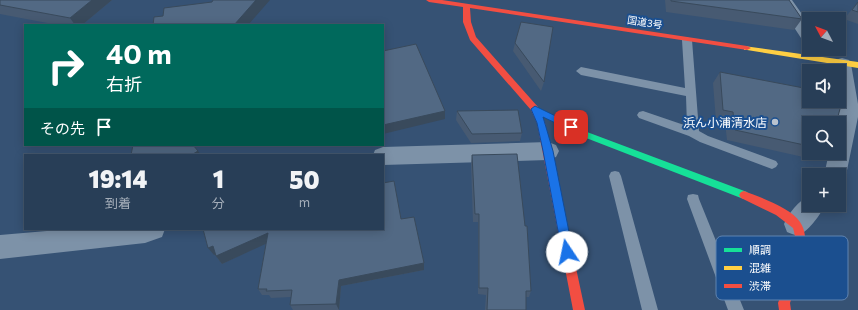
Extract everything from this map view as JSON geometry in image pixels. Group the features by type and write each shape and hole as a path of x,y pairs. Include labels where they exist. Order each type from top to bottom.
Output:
{"main road":[{"name":"国道3号","path":"429,0 475,5 687,40 835,60"},
{"path":"475,5 467,22 473,38 535,109 541,123 548,151 578,310"},
{"path":"535,109 583,133 749,196 778,211 796,224 799,236"},
{"path":"785,300 785,310"}],"street":[{"path":"784,0 802,27"},
{"path":"835,60 849,110 836,168"},
{"path":"384,156 548,151"},
{"path":"796,224 807,212"},
{"path":"0,247 145,232 150,230"}],"lane":[{"path":"687,40 693,133"},
{"path":"581,71 691,93"},
{"path":"643,116 693,133 704,140 772,164"},
{"path":"615,176 650,310"},
{"path":"693,199 716,258"},
{"path":"732,300 736,310"}],"building":[{"path":"0,0 92,0 70,18 0,5"},
{"path":"213,0 256,0 235,24 153,24 154,17 163,16 164,8 212,2"},
{"path":"789,0 802,19 671,1"},
{"path":"858,2 858,12 852,10"},
{"path":"521,22 553,27 544,82 515,43"},
{"path":"416,44 445,111 384,125 384,51"},
{"name":"浜ん小浦清水店","path":"720,72 802,88 802,108 840,108 838,116 802,116 802,144 735,130 733,112 723,110"},
{"path":"518,110 522,133 472,134 457,111"},
{"path":"133,146 194,146 198,151 193,154 131,154"},
{"path":"517,154 525,226 527,226 531,291 526,291 526,310 487,310 488,288 479,288 479,214 475,214 472,155"},
{"path":"394,181 401,219 414,217 424,263 339,280 336,304 290,305 292,290 266,291 267,289 258,289 268,233 216,256 213,246 208,248 203,230 384,230 384,183"}],"traffic: fast":[{"path":"535,109 584,134 744,195"}],"traffic: slow":[{"path":"747,48 858,65"}],"traffic: jam":[{"path":"429,0 747,48"},
{"path":"466,6 467,22 473,38 535,109 541,123 579,310"},
{"path":"744,195 787,216 797,226 800,236"},
{"path":"785,300 785,310"}],"place":[{"name":"浜ん小浦清水店","path":"775,122"}],"route":[{"path":"567,252 548,151 541,123 535,109 571,127"}]}
